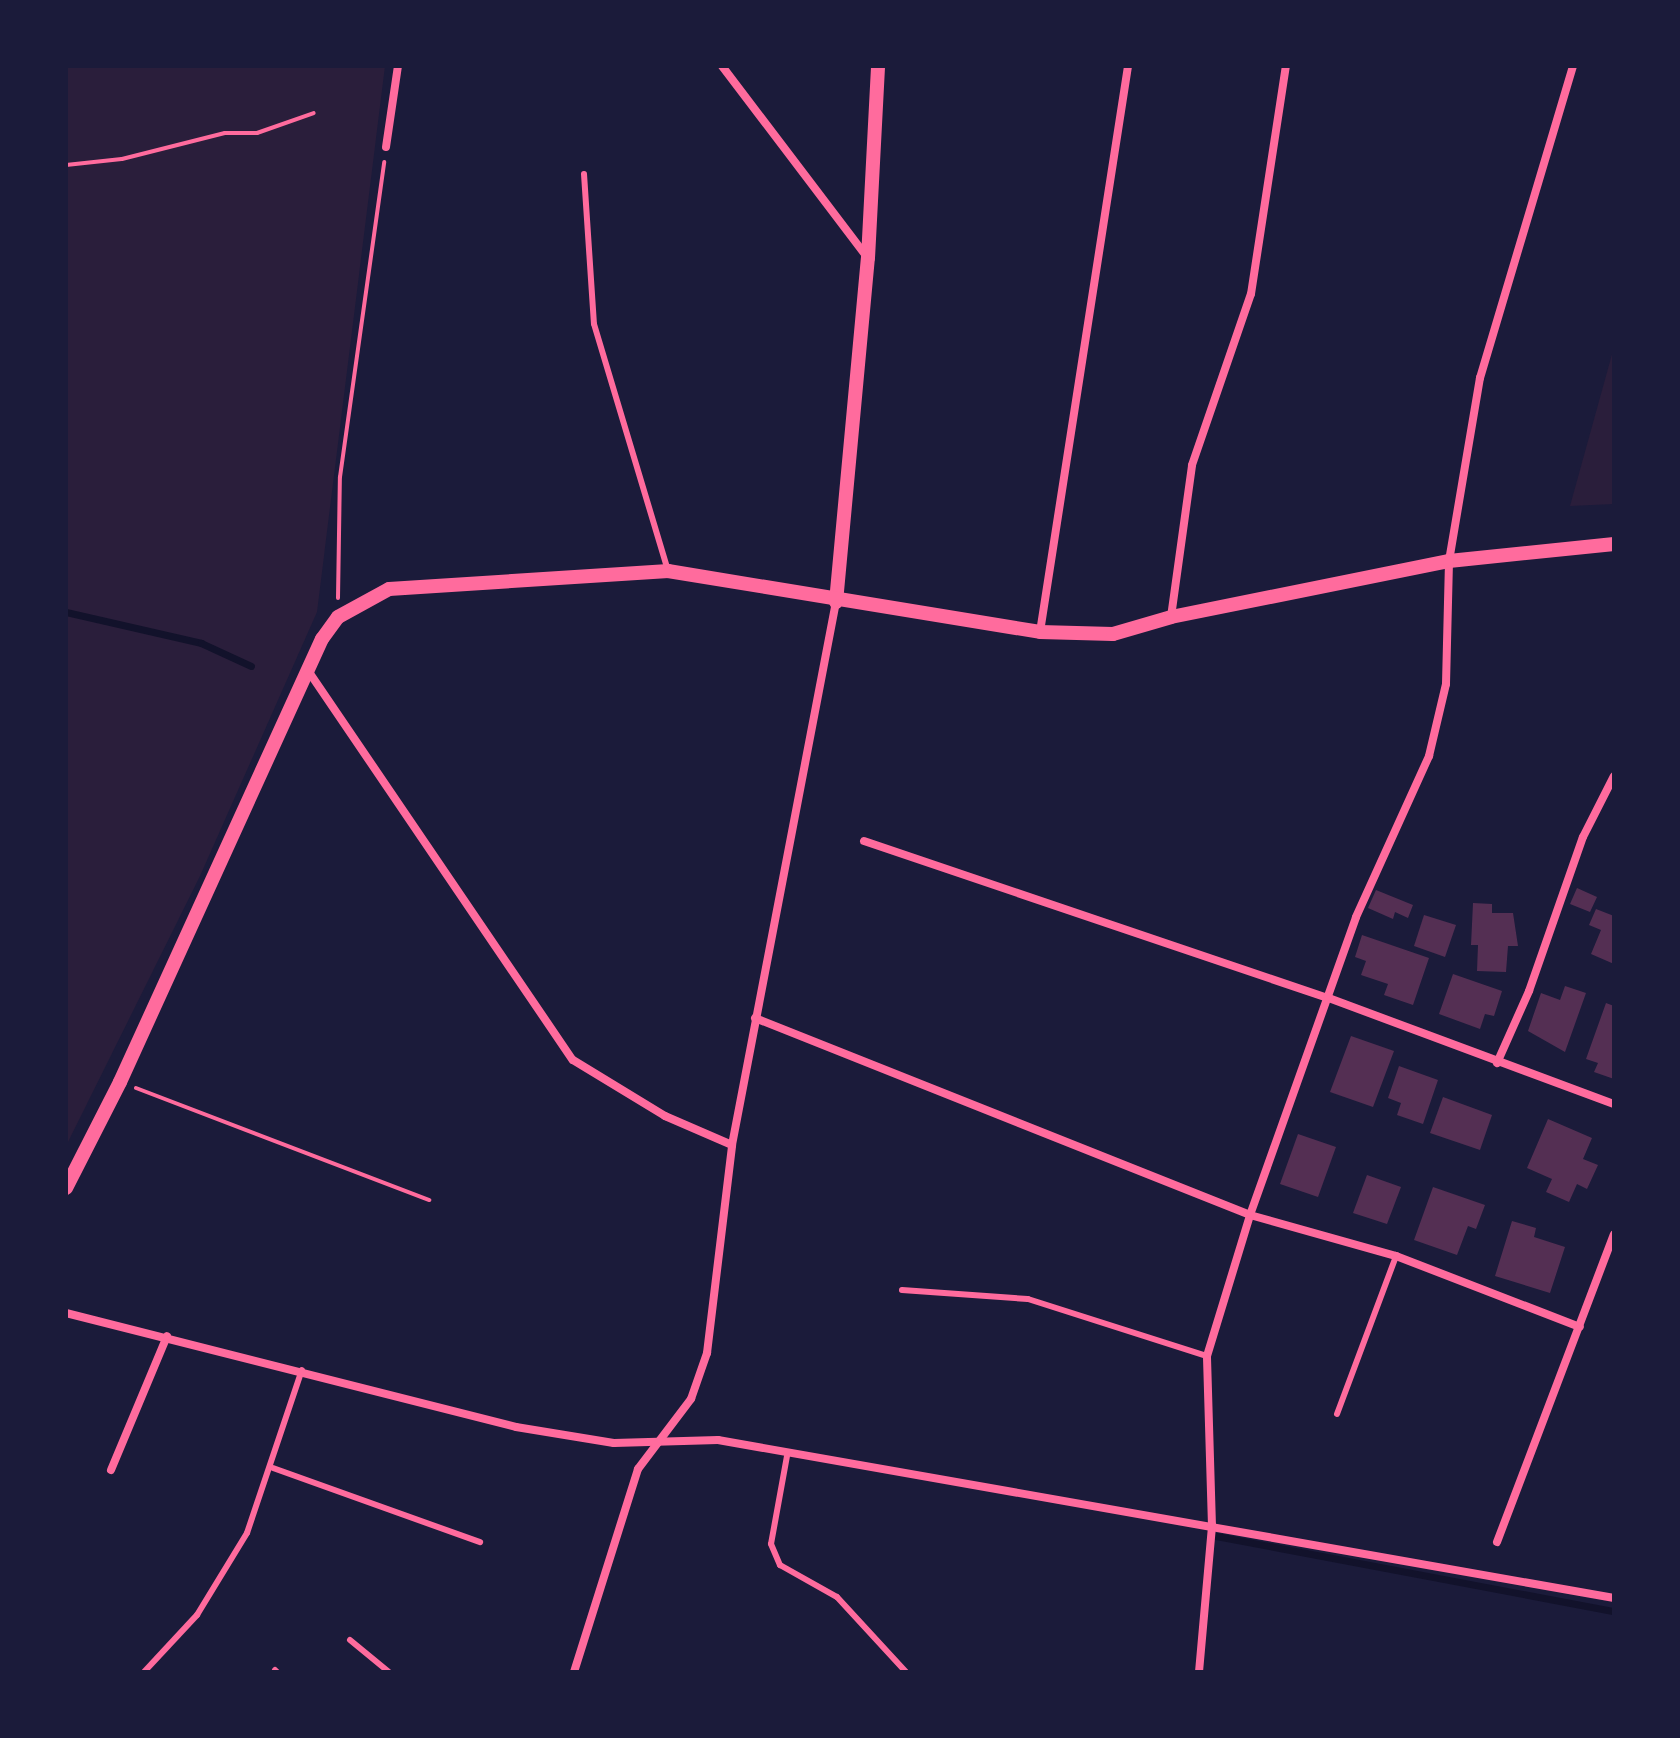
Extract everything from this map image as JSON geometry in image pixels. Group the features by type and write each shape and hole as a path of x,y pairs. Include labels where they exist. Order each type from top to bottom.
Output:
{"street":[{"path":"386,147 398,66"},
{"path":"722,66 868,258"},
{"path":"574,1672 638,1469 665,1438 691,1399 707,1353 732,1145 836,602 868,258 878,66"},
{"path":"1040,632 1128,66"},
{"path":"1171,617 1192,465 1251,294 1286,66"},
{"path":"1199,1672 1212,1526 1207,1356 1250,1215 1326,997 1356,917 1429,756 1446,684 1449,561 1480,378 1573,66"},
{"path":"66,1188 120,1082 309,672 338,617 389,589 668,571 836,602 1040,632 1113,634 1171,617 1449,561 1614,544"},
{"path":"309,672 573,1060 665,1116 732,1145"},
{"path":"1497,1063 1529,991 1583,837 1614,776"},
{"path":"864,841 1326,997 1614,1104"},
{"path":"755,1018 1250,1215 1396,1256 1580,1327"},
{"path":"1497,1542 1614,1234"},
{"path":"66,1313 302,1370 516,1427 614,1443 665,1438 718,1440 787,1456 1212,1526 1614,1598"},
{"path":"111,1470 167,1336"}],"lane":[{"path":"584,174 594,324 668,571"},
{"path":"1337,1414 1396,1256"},
{"path":"902,1290 1028,1299 1207,1356"},
{"path":"144,1672 197,1615 235,1555 273,1468 302,1370"},
{"path":"787,1456 771,1544 780,1565 837,1597 906,1672"},
{"path":"273,1468 480,1542"},
{"path":"350,1640 389,1672"}],"path":[{"path":"66,165 122,159 225,133 257,133 314,113"},
{"path":"338,617 340,477 386,147"},
{"path":"120,1082 429,1200"}],"shaded area":[{"path":"66,66 385,66 317,612 200,876 66,1146"},
{"path":"1614,347 1614,504 1570,506"}],"building":[{"path":"1577,888 1597,897 1590,912 1570,904"},
{"path":"1376,890 1413,905 1408,918 1395,912 1393,919 1368,908"},
{"path":"1473,903 1492,904 1492,913 1513,913 1518,946 1508,946 1506,972 1477,971 1478,945 1471,945"},
{"path":"1596,909 1614,916 1614,964 1591,954 1601,930 1589,925"},
{"path":"1424,915 1456,925 1445,957 1414,946"},
{"path":"1362,935 1429,958 1413,1005 1384,995 1388,984 1361,975 1366,961 1355,957"},
{"path":"1453,974 1502,991 1494,1016 1485,1014 1480,1029 1439,1014"},
{"path":"1565,986 1586,993 1565,1052 1528,1031 1541,993 1560,1000"},
{"path":"1606,1003 1614,1006 1614,1079 1594,1072 1598,1063 1586,1059"},
{"path":"1351,1036 1394,1051 1373,1107 1330,1092"},
{"path":"1399,1066 1438,1080 1423,1124 1397,1115 1401,1103 1388,1098"},
{"path":"1443,1097 1492,1115 1480,1150 1430,1133"},
{"path":"1548,1119 1592,1138 1583,1159 1598,1165 1587,1189 1577,1184 1569,1202 1546,1192 1552,1179 1527,1168"},
{"path":"1298,1134 1336,1147 1318,1197 1280,1184"},
{"path":"1367,1175 1401,1187 1387,1224 1353,1213"},
{"path":"1433,1187 1485,1205 1476,1229 1468,1226 1457,1255 1414,1240"},
{"path":"1512,1221 1536,1228 1534,1237 1565,1247 1550,1293 1495,1276"}],"waterway":[{"path":"66,612 201,643 251,666"},
{"path":"1216,1536 1614,1611"}]}
